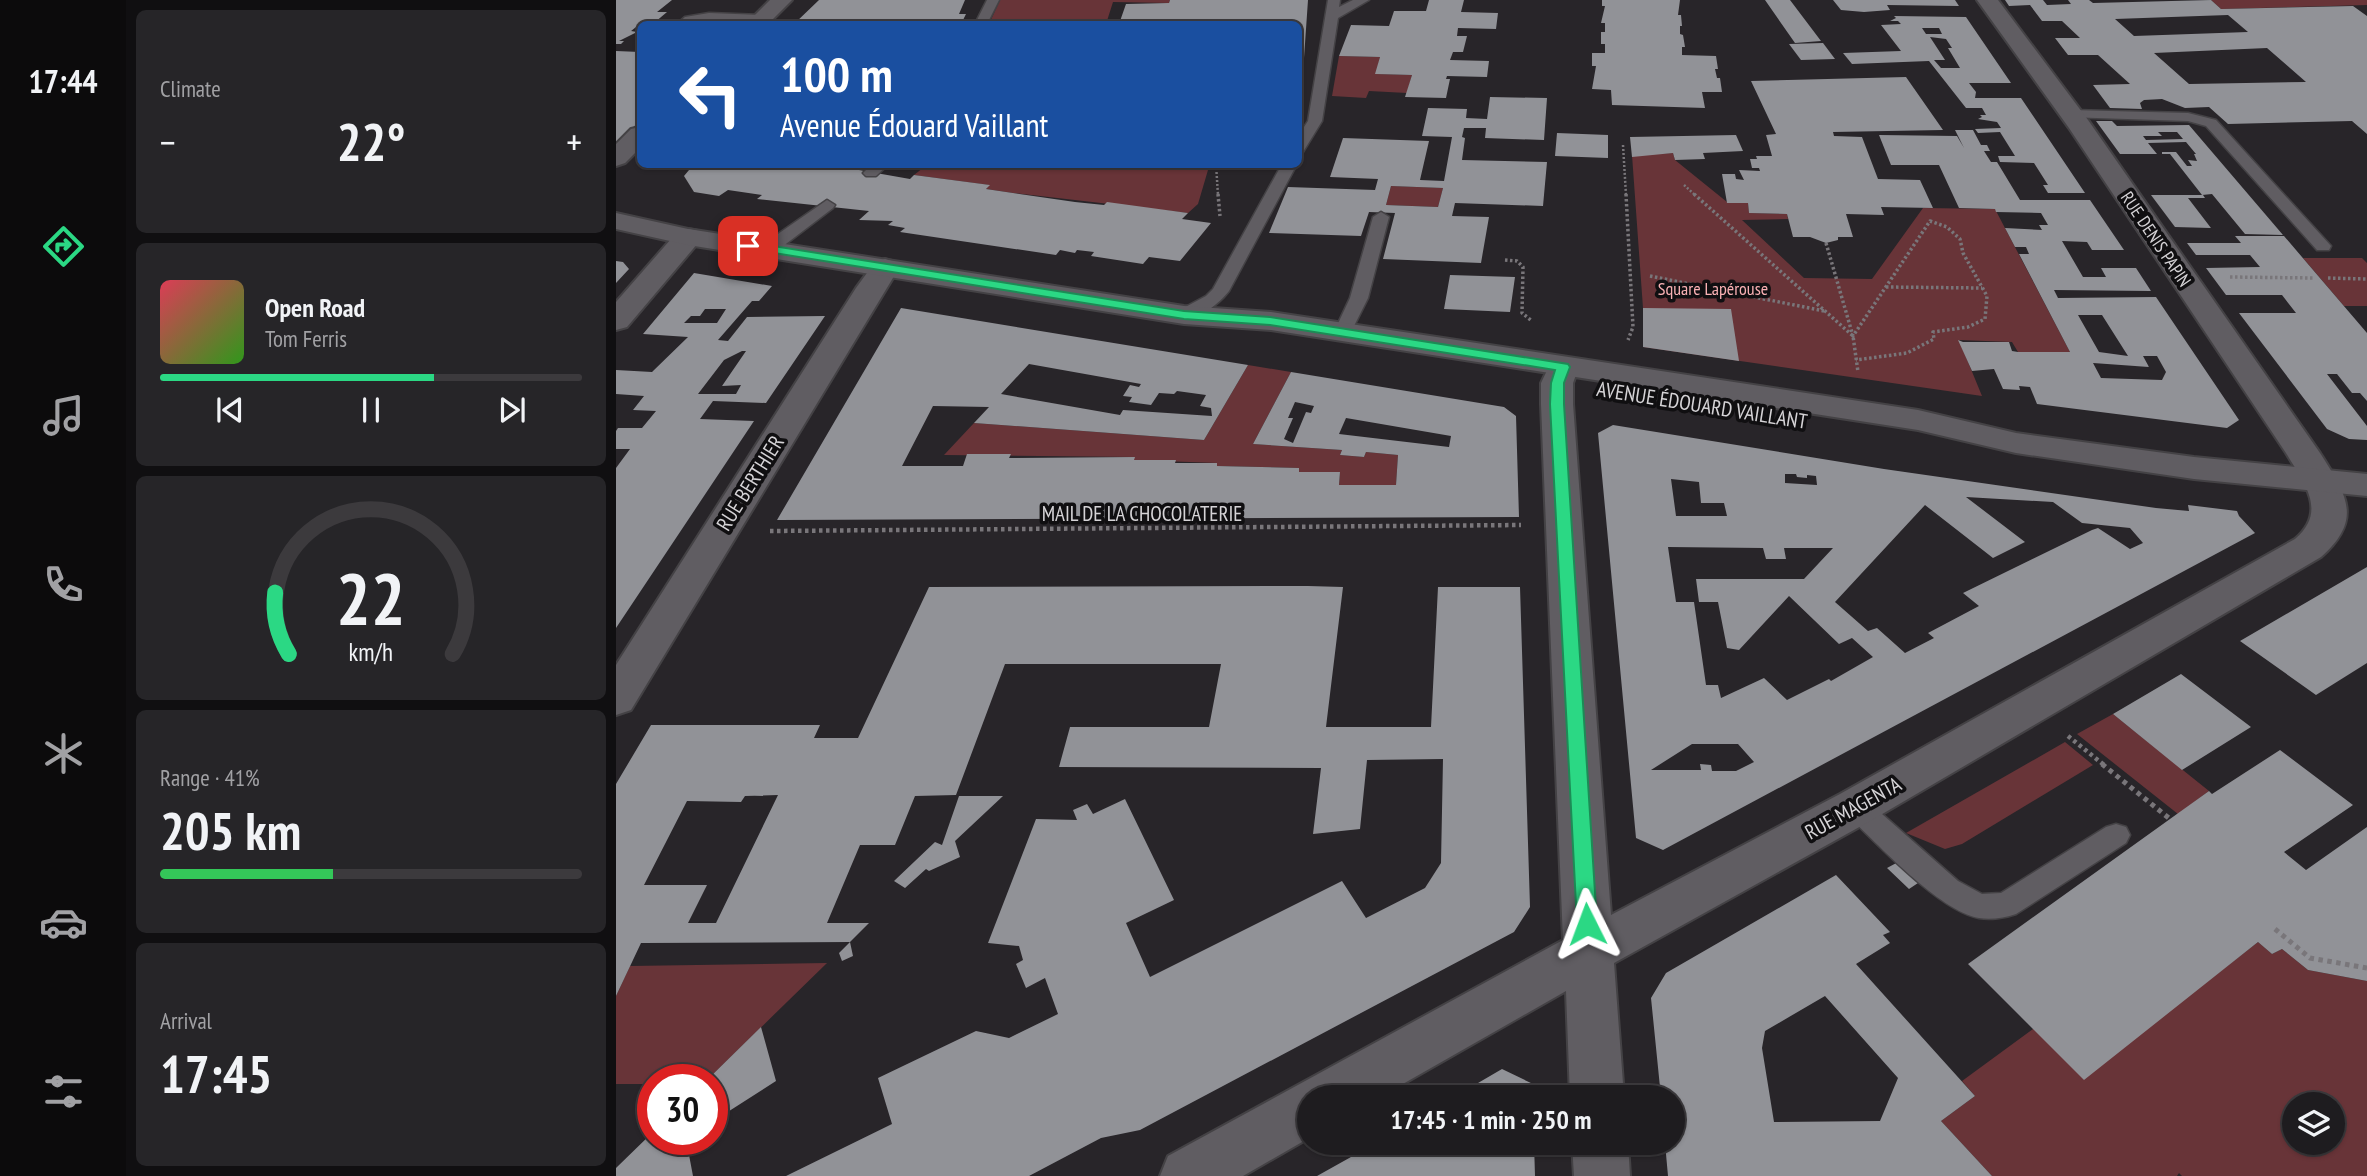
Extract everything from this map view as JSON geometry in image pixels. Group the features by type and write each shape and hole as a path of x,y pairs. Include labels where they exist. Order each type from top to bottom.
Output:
{"street":[{"path":"760,21 782,0"},
{"name":"RUE DENIS PAPIN","path":"1987,0 2071,114 2320,482"},
{"path":"616,158 637,137"},
{"name":"AVENUE ÉDOUARD VAILLANT","path":"616,221 688,237 1184,315 1250,333 1560,375"},
{"name":"AVENUE ÉDOUARD VAILLANT","path":"616,235 688,237"},
{"path":"616,321 688,237"},
{"name":"RUE BERTHIER","path":"616,698 885,268"},
{"name":"AVENUE ÉDOUARD VAILLANT","path":"1184,315 1238,317 1343,332 1560,375 1949,443 2017,443 2320,482 2367,485"},
{"path":"1560,375 1564,525 1596,1085"},
{"name":"RUE MAGENTA","path":"1350,1085 1588,951 1856,807 2308,548 2327,528 2330,519 2330,510 2320,482"},
{"path":"1188,1176 1297,1115"},
{"path":"1601,1155 1602,1176"}],"lane":[{"path":"982,21 993,0"},
{"path":"1302,142 1315,121 1334,0"},
{"path":"1331,16 1363,0"},
{"path":"687,21 705,12 754,21"},
{"path":"2071,114 2188,117 2211,123 2323,246"},
{"path":"1184,315 1212,300 1288,168"},
{"path":"768,249 827,205"},
{"path":"1343,332 1359,298 1381,217"},
{"path":"1856,807 1948,890 1979,906 2006,905 2116,835"}],"path":[{"path":"1623,145 1633,327 1627,345"},
{"path":"1217,168 1220,223"},
{"path":"1684,185 1853,336"},
{"path":"1853,336 1930,221 1947,227 1960,239 1963,253 1987,296 1985,319 1968,327 1933,332 1934,339 1907,354 1856,360"},
{"path":"1826,243 1853,336 1859,378"},
{"path":"1505,260 1517,261 1522,267 1522,313 1536,324"},
{"path":"1650,276 1824,311"},
{"path":"2224,277 2315,278"},
{"path":"2328,278 2367,279"},
{"path":"1885,288 1983,288"},
{"path":"1619,336 1629,338"},
{"name":"MAIL DE LA CHOCOLATERIE","path":"720,532 1564,525"},
{"path":"2032,707 2171,819"},
{"path":"2274,929 2310,958 2367,968"}],"green space":[{"path":"1000,0 1170,0 1169,3 1113,2 1107,21 990,21"},
{"path":"2211,0 2367,0 2367,5 2221,9"},
{"path":"1339,56 1380,57 1376,74 1412,75 1407,93 1369,91 1366,98 1332,96"},
{"name":"Square Lapérouse","path":"1673,153 1675,160 1727,202 1748,203 1749,213 1787,214 1788,219 1742,220 1804,278 1872,279 1923,208 1995,209 2070,352 2018,352 2012,342 1959,340 1982,396 1643,347 1643,308 1632,155"},
{"path":"923,168 1208,170 1198,204 1188,213 1013,193 986,189 989,185 914,175"},
{"path":"1391,186 1443,188 1438,207 1386,205"},
{"path":"2303,258 2362,258 2367,263 2367,306 2344,306"},
{"path":"1248,365 1291,372 1253,444 1342,450 1340,455 1364,457 1366,452 1398,455 1396,485 1339,485 1340,472 1299,472 1299,468 1134,460 1134,457 944,455 974,423 1204,440"},
{"path":"2113,714 2209,791 2178,814 2077,734"},
{"path":"2065,742 2093,765 1962,844 1945,849 1906,833"},
{"path":"2258,942 2272,954 2282,949 2308,970 2367,981 2367,1176 2182,1176 2179,1173 2177,1176 1992,1176 1941,1121 1975,1096 1962,1081 2033,1029 2145,1030"},
{"path":"827,963 723,1064 637,1064 637,1084 616,1084 616,996 630,966"}],"building":[{"path":"616,0 672,0 657,12 667,12 656,21 637,21 637,26 631,31 637,32 619,41 624,41 621,44 616,44"},
{"path":"819,0 965,0 959,14 966,14 962,21 797,21"},
{"path":"1170,0 1308,0 1304,58 1302,21 1120,21 1126,4 1169,3"},
{"path":"1429,0 1464,0 1461,12 1498,13 1496,29 1458,28 1457,36 1467,36 1463,52 1453,52 1450,60 1489,61 1487,77 1447,76 1446,79 1450,79 1446,98 1405,97 1412,75 1375,74 1380,57 1339,56 1351,25 1389,26 1394,11 1426,11"},
{"path":"1602,0 1680,0 1680,34 1683,35 1685,47 1682,47 1682,55 1716,56 1718,69 1715,69 1717,78 1720,78 1722,92 1702,92 1705,108 1612,105 1611,90 1592,89 1596,66 1592,66 1592,53 1605,53 1605,44 1601,44 1601,32 1605,32 1605,23 1601,23 1605,6 1602,6"},
{"path":"1765,0 1790,0 1821,41 1795,43"},
{"path":"1833,0 1955,0 1959,6 1887,5 1890,10 1864,12 1841,10"},
{"path":"2005,0 2043,0 2047,5 2071,4 2068,0 2089,0 2093,3 2211,0 2221,9 2353,6 2367,16 2367,134 2352,121 2228,124 2209,107 2185,108 2162,99 2144,100 2140,103 2142,109 2110,108 2093,85 2130,84 2098,55 2068,55 2055,38 2080,38 2062,21 2042,21 2030,5 2009,6","holes":["2228,15 2248,32 2134,36 2115,19","2267,48 2306,82 2189,84 2154,53"]},
{"path":"1894,16 1966,17 2011,83 1969,83 1976,92 1975,98 2021,98 2085,193 2048,193 2043,185 2048,185 2034,163 2000,162 1998,156 2015,156 2000,132 1978,133 1975,129 2001,128 1997,122 1978,119 1982,117 1980,115 1986,115 1982,108 1966,108 1929,61 1852,64 1843,53 1901,51 1881,25 1901,24 1898,21 1890,21 1896,18","holes":["1922,28 1939,28 1942,34 1926,34","1930,37 1946,39 1952,48 1948,48 1960,68 1941,68 1934,60 1945,60"]},
{"path":"1823,43 1835,59 1801,60 1789,44"},
{"path":"616,51 637,52 637,124 616,143"},
{"path":"1906,77 1943,130 1833,132 1834,136 1862,137 1878,179 1920,180 1933,208 1881,207 1884,215 1846,214 1853,237 1838,237 1838,240 1826,243 1810,237 1793,237 1787,214 1749,213 1748,203 1727,203 1722,174 1735,174 1736,179 1744,180 1739,170 1760,171 1759,168 1752,168 1750,159 1757,159 1756,156 1772,156 1766,135 1776,134 1751,81"},
{"path":"1490,97 1547,98 1544,140 1485,138 1486,128 1464,128 1462,160 1547,162 1543,206 1455,203 1452,216 1489,217 1481,263 1383,259 1395,213 1369,212 1361,236 1269,233 1288,187 1375,190 1378,179 1330,177 1343,138 1429,141 1420,180 1444,181 1452,137 1422,136 1428,108 1467,109 1466,118 1487,119","holes":["1391,186 1443,188 1438,207 1386,205"]},
{"path":"2096,121 2112,121 2117,126 2189,125 2283,235 2245,234 2212,194 2202,195 2170,154 2162,154 2176,152 2187,166 2192,166 2188,160 2197,161 2196,154 2186,142 2148,143 2157,154 2120,154","holes":["2158,132 2177,132 2183,139 2146,140 2143,136 2162,136"]},
{"path":"1955,130 1973,130 1981,145 1987,145 1990,151 1984,151 1991,162 1997,162 2020,200 2090,200 2124,250 2092,250 2087,242 2062,241 2083,277 2106,277 2101,268 2136,268 2151,291 2054,290 2058,298 2156,297 2239,420 2227,428 2037,404 2030,387 2019,386 2020,390 2003,389 1994,369 1972,371 1958,340 2009,342 2012,351 2018,352 2070,352 2019,254 2029,254 2026,247 2015,247 2005,228 2042,230 2039,225 2048,225 2041,213 1959,208 1939,165 1891,165 1879,135 1957,136 1964,148","holes":["2078,315 2102,315 2128,356 2099,352","2143,356 2157,356 2166,372 2162,380 2101,378 2093,363 2149,367"]},
{"path":"1557,133 1608,135 1608,158 1555,156"},
{"path":"1736,135 1743,151 1703,153 1705,159 1675,160 1673,153 1632,157 1630,137"},
{"path":"691,168 848,168 910,179 914,175 990,185 986,189 1075,202 1104,205 1107,202 1188,213 1182,219 1211,223 1180,261 1149,257 1143,264 1091,256 1094,252 1077,250 1075,253 1060,250 1056,255 900,232 905,228 888,225 893,221 859,220 869,211 757,199 762,195 728,190 719,196 694,192 684,176"},
{"path":"2151,195 2203,195 2205,198 2188,198 2211,228 2175,227"},
{"path":"2235,236 2284,236 2367,333 2367,401 2360,393 2352,393 2337,374 2327,374 2367,426 2367,440 2349,439 2327,429 2239,313 2296,313 2282,295 2226,295 2206,268 2260,267 2250,255 2196,255 2187,243 2241,243"},
{"path":"616,261 623,262 629,269 616,283"},
{"path":"694,273 772,286 759,301 752,301 718,340 728,341 747,317 825,316 766,403 713,401 700,419 754,421 616,628 616,468 630,449 616,449 616,431 618,428 642,428 656,411 633,410 644,396 616,394 616,370 652,372 688,337 643,334","holes":["705,309 726,309 717,323 684,323 691,316 700,316","746,351 722,386 741,385 736,394 698,394 724,360"]},
{"path":"1450,275 1515,277 1510,312 1444,309"},
{"path":"901,308 1248,365 1204,440 974,423 989,407 933,406 902,466 963,466 967,454 1011,454 1009,458 1135,457 1134,460 1176,460 1175,463 1217,463 1217,466 1299,468 1299,472 1340,472 1339,485 1396,485 1398,455 1366,452 1364,457 1340,455 1342,450 1253,444 1291,372 1504,407 1516,416 1519,517 777,520","holes":["1029,364 1141,384 1139,387 1130,385 1123,396 1132,397 1129,402 1151,405 1159,393 1174,394 1177,391 1206,395 1200,406 1211,408 1212,416 1123,410 1120,415 1001,394","1295,402 1314,406 1311,413 1306,412 1293,443 1284,439 1293,418 1288,418","1346,418 1451,436 1449,447 1339,434"]},
{"path":"1643,308 1731,309 1739,361 1643,347"},
{"path":"1613,425 1884,469 2156,508 2189,511 2188,505 2237,511 2255,533 1663,850 1636,838 1598,433","holes":["1785,474 1796,474 1797,477 1816,476 1817,485 1785,483","1671,479 1699,482 1701,503 1724,503 1727,516 1676,516","1966,497 2053,502 2082,523 2130,528 2143,543 2130,549 2098,528 2092,530 1963,593 1979,606 1928,633 1934,638 1905,653 1877,628 1868,631 1835,602 1925,505 1993,558 2025,542","1668,547 1763,548 1766,559 1786,559 1784,548 1833,548 1804,579 1696,579 1699,602 1718,602 1727,648 1739,650 1789,596 1839,644 1852,638 1873,657 1831,681 1829,679 1787,700 1764,678 1721,698 1718,685 1706,685 1694,602 1676,602","1692,744 1738,744 1754,762 1736,771 1712,771 1711,765 1700,764 1701,770 1651,770"]},
{"path":"2367,567 2367,663 2316,695 2240,641"},
{"path":"1308,586 1343,587 1326,727 1431,727 1438,587 1520,587 1530,907 1514,932 1140,1130 1101,1138 1029,1176 786,1176 892,1124 878,1078 976,1031 1009,1038 1058,1014 1045,978 1026,988 1016,964 1023,960 1019,946 988,943 1036,819 1077,820 1073,810 1087,804 1093,814 1125,799 1174,900 1126,923 1150,977 1342,881 1366,918 1425,888 1441,863 1443,759 1367,760 1360,829 1313,834 1321,768 1059,767 1070,727 1209,727 1221,664 1005,664 956,795 915,796 895,845 860,845 827,923 869,923 850,942 641,943 616,996 616,784 651,725 820,725 814,738 858,738 929,587","holes":["778,795 716,923 688,923 707,885 644,885 687,801 741,802 745,796"]},
{"path":"2181,674 2251,727 2182,770 2113,714"},
{"path":"2280,750 2353,805 2284,852 2306,870 2367,827 2367,981 2308,970 2282,949 2272,954 2258,942 2084,1080 1968,964 2209,791 2212,794"},
{"path":"959,796 1003,796 955,841 960,857 929,871 926,869 905,888 894,881 935,842 942,845"},
{"path":"1900,861 1921,881 1909,889 1887,868"},
{"path":"1836,875 1890,932 1883,935 1890,943 1856,964 1975,1096 1941,1121 1992,1176 1668,1176 1666,1155 1685,1155 1685,1085 1660,1085 1651,998 1666,973","holes":["1825,996 1898,1078 1880,1121 1774,1122 1762,1048 1765,1031"]},
{"path":"850,942 853,956 842,961 839,953"},
{"path":"761,1027 776,1081 728,1112 728,1064 723,1064"},
{"path":"1502,1069 1533,1084 1533,1085 1475,1085"},
{"path":"637,1148 637,1155 689,1155 693,1176 616,1176 616,1168"},
{"path":"1355,1155 1534,1155 1535,1176 1317,1176"}],"route":[{"path":"748,246 1184,315 1270,321 1563,367 1557,383 1557,404 1587,924"}]}
